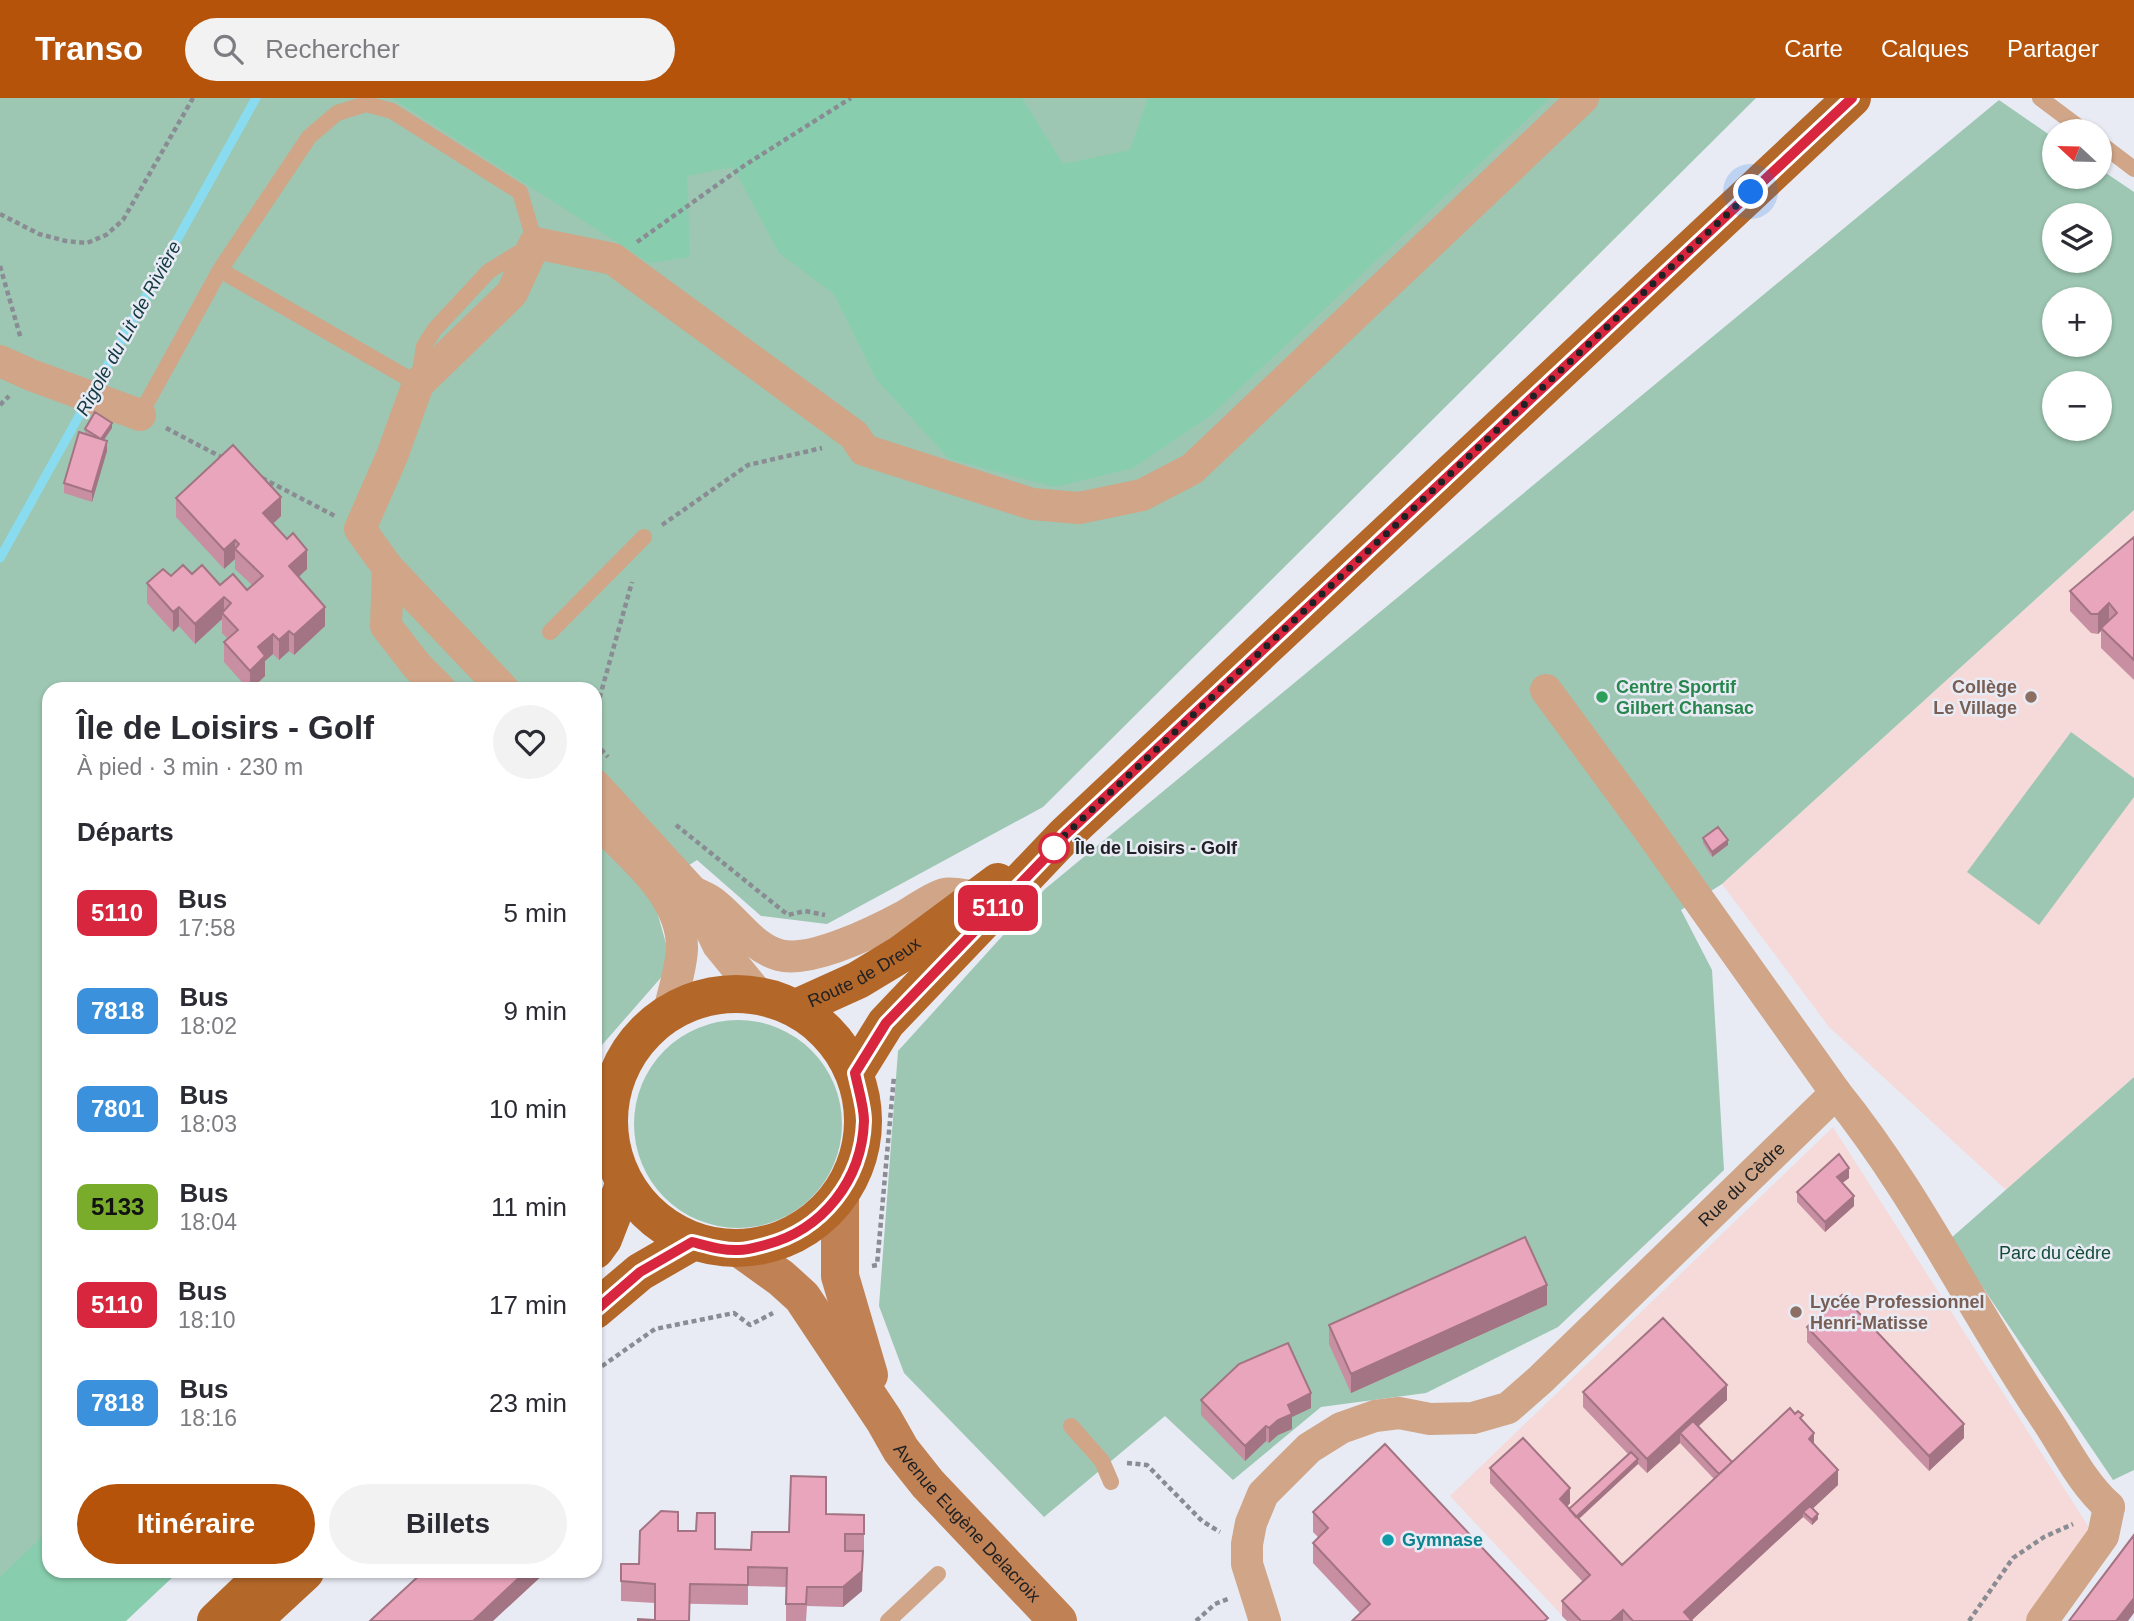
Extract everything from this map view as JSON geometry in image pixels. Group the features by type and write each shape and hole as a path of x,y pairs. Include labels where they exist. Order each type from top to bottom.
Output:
{"main road":[{"name":"Route de Dreux","path":"855,1073 886,1023 1065,835 1852,98"},
{"name":"Route de Dreux","path":"796,1008 858,980 901,954 1065,835"},
{"path":"727,993 758,994 796,1008 822,1026 843,1050 855,1073 864,1119 859,1159 840,1195 816,1222 785,1240 742,1250 717,1249 692,1242 665,1228 642,1209 624,1185 611,1151 608,1115 615,1080 631,1048 655,1022 697,999 727,993"},
{"path":"602,1240 624,1185"},
{"name":"Avenue Eugène Delacroix","path":"840,1195 840,1276 859,1347 884,1420"},
{"path":"602,1305 640,1272 692,1242"},
{"name":"Avenue Eugène Delacroix","path":"742,1250 802,1297 901,1450 928,1484 1058,1621"},
{"path":"216,1621 262,1578"},
{"path":"252,1621 299,1578"}],"street":[{"path":"496,682 388,568 360,529 392,456 418,384 512,293 536,243 613,259 853,435 864,450 1032,504 1079,508 1142,495 1192,468 1583,98"},
{"path":"0,361 31,376 140,415"},
{"path":"388,568 386,626 416,666 433,682"},
{"path":"1546,690 1650,830 1836,1093 1857,1118 1897,1177 2032,1399 2093,1493 2121,1502 2103,1536 2042,1621"},
{"path":"604,774 693,892 718,945 758,994"},
{"path":"602,826 666,894 679,925 682,950 669,1012"},
{"path":"693,892 714,903 768,951 781,956 797,957 838,946 898,919 946,893 976,897"},
{"name":"Rue du Cèdre","path":"1265,1621 1247,1564 1247,1544 1238,1529 1264,1493 1309,1448 1341,1428 1375,1416 1399,1413 1430,1419 1462,1419 1508,1408 1836,1093"}],"lane":[{"path":"2040,98 2068,119"},
{"path":"140,415 220,270 309,137 337,113 366,104 392,111 520,192 536,243"},
{"path":"2112,152 2134,169"},
{"path":"220,270 418,384"},
{"path":"550,632 644,537"},
{"path":"1071,1426 1102,1461 1111,1482"},
{"path":"888,1621 938,1574"}],"path":[{"path":"0,214 39,234 66,241 87,243 106,235 123,219 193,98"},
{"path":"613,259 745,165 851,98"},
{"path":"140,415 226,459"},
{"path":"602,689 644,537 748,465 827,447 864,450"},
{"path":"250,472 360,529"},
{"path":"671,821 788,915 805,911 825,915"},
{"path":"840,1276 877,1265 891,1093 896,1067"},
{"path":"602,1366 655,1329 734,1313 750,1325"},
{"path":"1120,1463 1147,1465 1213,1530 1238,1529"},
{"path":"1969,1621 2013,1558 2045,1537 2121,1502"}],"shaded area":[{"name":"Collège Le Village","path":"2134,510 2134,1077 2006,1190 1829,1027 1722,884"},
{"name":"Lycée Professionnel Henri-Matisse","path":"1833,1127 2092,1532 2026,1621 1567,1621 1450,1496"}],"green space":[{"path":"0,98 1756,98 1043,807 827,924 761,916 697,860 651,890 672,965 602,1045 602,682 42,682 42,1578 172,1578 125,1621 0,1621"},
{"path":"392,98 1022,98 1063,164 1130,150 1148,98 1550,98 1210,416 1133,468 1055,487 949,459 876,379 834,294 779,253 733,167 687,176 690,257 649,263"},
{"name":"Centre Sportif Gilbert Chansac","path":"1999,100 2042,130 2042,189 2112,189 2112,177 2134,192 2134,510 1722,884 1681,910 1712,970 1724,1170 1558,1327 1426,1393 1321,1407 1233,1480 1165,1416 1044,1517 904,1373 879,1306 898,1051 1045,889"},
{"path":"2071,732 2134,778 2134,797 2039,925 1967,872"},
{"path":"738,1020 778,1028 812,1050 834,1084 842,1124 834,1164 812,1198 778,1220 738,1228 698,1220 664,1198 642,1164 634,1124 642,1084 664,1050 698,1028"},
{"name":"Parc du cèdre","path":"2134,1077 2134,1470 2113,1480 1950,1239"},
{"path":"42,1537 42,1578 172,1578 126,1621 0,1621 0,1577"}],"building":[{"path":"95,412 112,423 101,439 85,429"},
{"path":"79,432 107,441 92,492 64,483"},
{"path":"233,445 281,497 263,513 287,539 293,533 307,550 289,566 325,607 294,635 289,631 279,640 273,634 258,647 265,656 250,671 224,642 238,630 222,613 231,603 224,597 195,624 179,607 173,612 147,583 163,569 171,576 183,565 192,574 202,565 220,585 233,574 247,590 263,576 235,549 239,544 235,540 224,550 176,498"},
{"path":"2134,537 2134,660 2101,628 2117,613 2109,603 2098,614 2091,614 2070,591"},
{"path":"1718,827 1728,840 1712,852 1703,838"},
{"path":"1839,1154 1849,1168 1837,1177 1854,1196 1825,1222 1797,1192"},
{"path":"1525,1237 1547,1285 1351,1374 1329,1325"},
{"path":"1842,1295 1964,1424 1929,1456 1807,1327"},
{"path":"1663,1318 1727,1385 1647,1459 1583,1392"},
{"path":"1288,1343 1311,1393 1288,1405 1292,1414 1278,1420 1269,1428 1266,1426 1245,1446 1201,1400 1239,1364"},
{"path":"1790,1408 1795,1414 1798,1411 1803,1415 1800,1418 1814,1433 1809,1439 1838,1470 1684,1612 1692,1621 1633,1621 1623,1610 1611,1621 1581,1621 1562,1601 1590,1575 1490,1468 1523,1438 1570,1488 1560,1499 1622,1565"},
{"path":"1693,1421 1732,1462 1719,1474 1680,1433"},
{"name":"Gymnase","path":"1385,1444 1548,1618 1544,1621 1352,1621 1370,1604 1313,1543 1328,1528 1313,1512"},
{"path":"1631,1452 1638,1459 1576,1517 1569,1509"},
{"path":"791,1476 826,1477 826,1514 864,1515 864,1534 845,1534 845,1551 863,1551 862,1571 843,1587 807,1587 806,1604 786,1604 787,1568 748,1567 748,1585 690,1584 689,1621 638,1621 655,1620 655,1584 621,1581 621,1564 639,1564 640,1531 661,1511 678,1512 678,1531 696,1531 697,1513 715,1513 715,1549 751,1550 752,1532 789,1532"},
{"path":"1810,1506 1818,1514 1812,1520 1803,1512"},
{"path":"2134,1535 2134,1598 2116,1621 2069,1621"},
{"path":"417,1578 519,1578 473,1621 370,1621"}],"waterway":[{"name":"Rigole du Lit de Rivière","path":"0,558 256,98"}],"bus line":[{"name":"5110","path":"602,1305 640,1272 692,1242 717,1249 742,1250 785,1240 816,1222 840,1195 859,1159 864,1119 855,1073 886,1023 1065,835 1852,98"}],"place":[{"name":"Centre Sportif Gilbert Chansac","path":"1602,697"},
{"name":"Collège Le Village","path":"2031,697"},
{"name":"Île de Loisirs - Golf","path":"1054,848"},
{"name":"Lycée Professionnel Henri-Matisse","path":"1796,1312"},
{"name":"Gymnase","path":"1388,1540"}],"route":[{"path":"1054,848 1047,856 1065,835 1751,192"}]}
